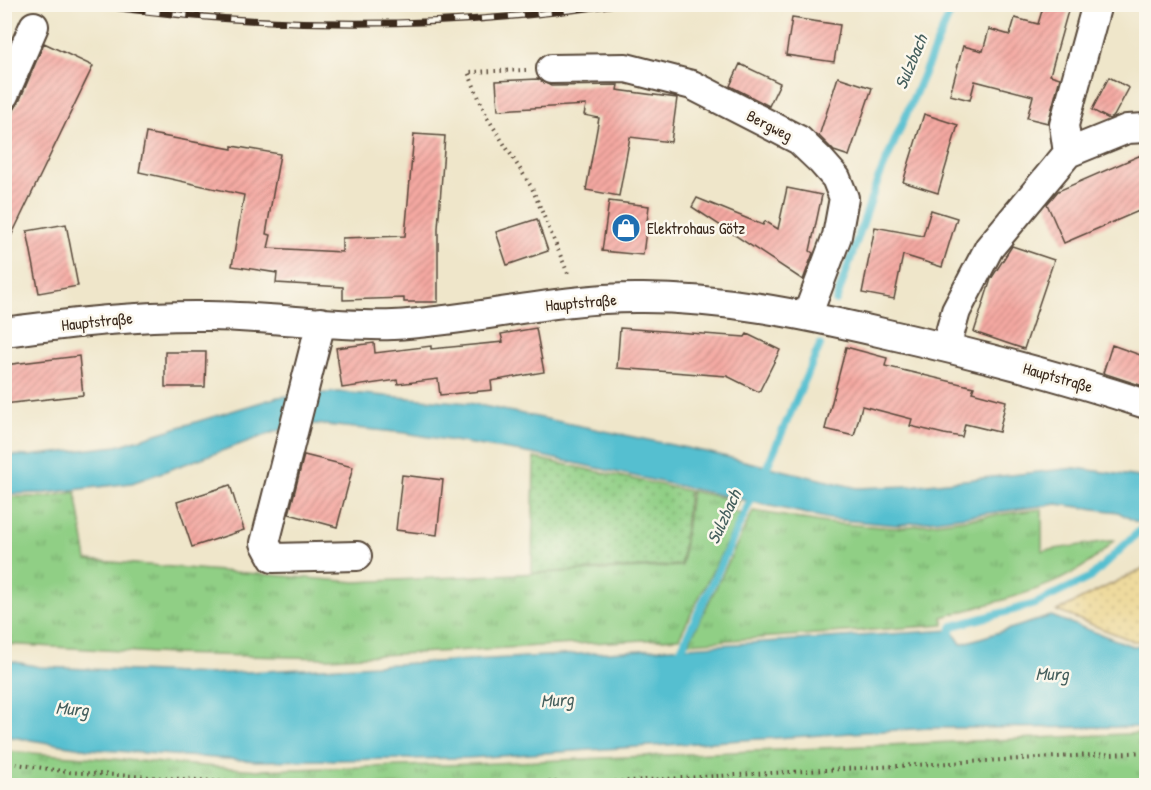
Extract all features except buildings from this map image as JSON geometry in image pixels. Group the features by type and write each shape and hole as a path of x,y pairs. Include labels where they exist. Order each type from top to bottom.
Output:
{"street":[{"path":"1068,153 1064,124 1097,4"},
{"path":"4,95 34,26"},
{"name":"Bergweg","path":"550,69 626,68 692,85 799,140 821,161 836,178 844,198 837,236 807,316"},
{"path":"946,348 956,311 990,248 1068,153 1127,129 1146,128"},
{"name":"Hauptstraße","path":"4,332 125,317 209,316 393,324 580,301 635,297 723,302 807,316 946,348 1064,377 1146,404"},
{"path":"321,322 265,543 273,558 357,556"}],"path":[{"path":"550,69 468,72 487,117 532,188 580,301"},
{"path":"4,762 68,772 263,784 611,782 1146,752"}],"green space":[{"path":"534,458 689,491 681,565 532,573"},
{"path":"691,491 739,501 732,511 741,514 679,638 329,658 171,654 5,644 5,497 45,497 76,492 87,560 356,582 682,566"},
{"path":"1042,509 1042,551 1114,540 1078,570 1057,581 1011,598 942,617 944,625 689,643 753,511 827,523 896,528"},
{"path":"1146,733 1146,786 4,785 5,751 258,770 475,764"}],"sand":[{"path":"1146,567 1146,641 1133,641 1057,611"}],"water":[{"path":"338,392 469,403 706,452 857,488 910,486 1075,468 1146,478 1146,523 1136,522 1118,512 1057,504 897,525 830,519 533,454 405,433 316,424 280,430 132,483 46,493 5,494 4,455 29,456 117,446 278,397"},
{"name":"Murg","path":"1051,616 1132,646 1146,645 1146,727 928,728 468,758 256,761 89,749 5,736 5,660 40,667 208,674 546,656 952,630 961,644"}],"waterway":[{"name":"Sulzbach","path":"836,301 877,182 954,4"},
{"name":"Sulzbach","path":"763,476 820,345"},
{"name":"Sulzbach","path":"675,656 682,648 754,493"},
{"path":"947,638 953,626 1035,604 1091,577 1146,525"}],"railway":[{"path":"90,4 221,18 353,23 485,18 616,4"}],"place":[{"name":"Elektrohaus Götz","path":"626,228"}]}
